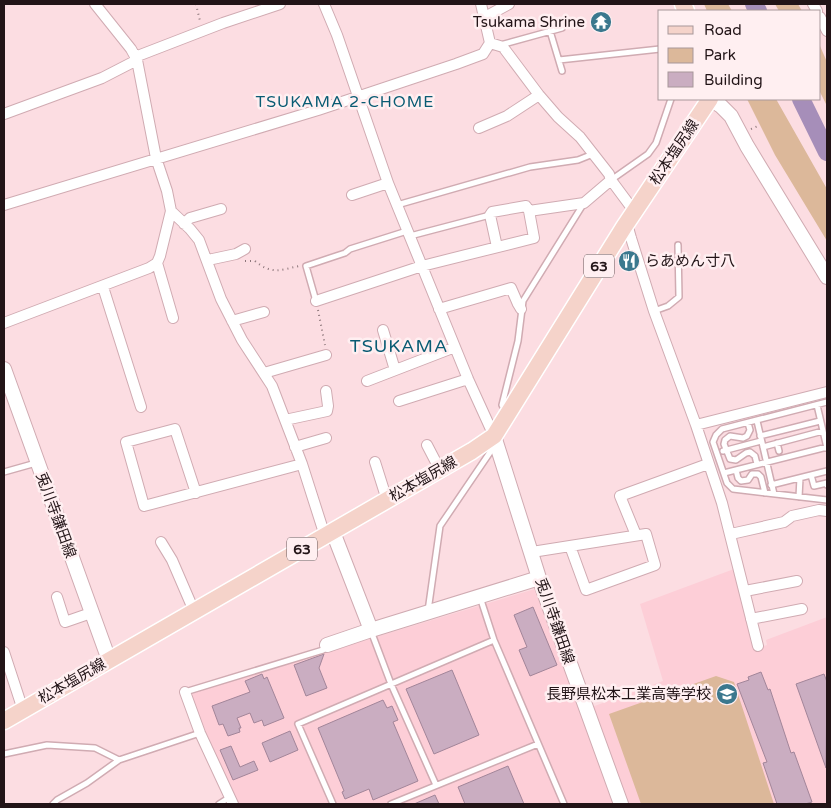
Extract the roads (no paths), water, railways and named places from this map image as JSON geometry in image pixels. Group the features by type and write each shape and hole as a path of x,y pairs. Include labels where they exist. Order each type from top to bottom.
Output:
{"main road":[{"name":"松本塩尻線","path":"4,721 495,439 507,414 634,211 709,100"},
{"path":"712,100 731,116 747,146 827,277"},
{"name":"兎川寺鎌田線","path":"4,370 109,660"},
{"name":"兎川寺鎌田線","path":"495,439 540,578 621,804"},
{"path":"329,534 371,630"},
{"path":"327,644 540,578"}],"street":[{"path":"95,4 136,58 156,158 167,191 170,211 157,263 173,318"},
{"path":"4,114 102,78 136,58 280,4"},
{"path":"324,4 388,183 468,379 495,439"},
{"path":"4,205 318,110 483,54 490,43 481,4"},
{"path":"485,17 509,4"},
{"path":"821,19 827,31"},
{"path":"490,43 500,47 558,117 580,137 609,174 611,180 634,211"},
{"path":"479,128 507,116 540,95"},
{"path":"529,211 584,203 611,180"},
{"path":"352,195 388,183"},
{"path":"316,301 422,266 534,238 529,211 526,206 492,212 490,215 497,247"},
{"path":"184,224 190,218 221,209"},
{"path":"170,211 199,240 232,321 272,386 329,534"},
{"path":"624,227 629,231 654,311 696,425 731,534 758,646"},
{"path":"208,260 234,254 245,249"},
{"path":"4,323 103,287 157,263"},
{"path":"103,287 141,407"},
{"path":"439,309 512,288 521,309"},
{"path":"232,321 264,312"},
{"path":"388,336 395,370"},
{"path":"367,381 455,347"},
{"path":"264,373 326,355"},
{"path":"406,402 468,379"},
{"path":"285,420 327,411 326,391"},
{"path":"696,425 827,392"},
{"path":"196,493 174,429 126,442 144,506 196,493 302,464"},
{"path":"295,447 326,438"},
{"path":"427,445 440,470"},
{"path":"375,462 387,500"},
{"path":"636,535 620,496 708,464"},
{"path":"731,534 784,522 792,516 819,510 827,511"},
{"path":"532,552 636,535 646,534 655,565 586,590 570,546"},
{"path":"161,542 172,560 194,611"},
{"path":"745,591 797,580"},
{"path":"57,597 65,622 91,613"},
{"path":"751,619 802,609"},
{"path":"4,652 23,710"},
{"path":"185,692 200,733 232,800"}],"lane":[{"path":"500,47 504,44 562,28"},
{"path":"550,31 562,71"},
{"path":"608,48 609,54"},
{"path":"559,60 658,49"},
{"path":"611,180 648,154 656,143 671,100"},
{"path":"398,205 530,167 578,160 593,154"},
{"path":"507,414 502,405 518,341 523,300 584,203"},
{"path":"316,301 306,266 345,253 350,249 409,233 490,215"},
{"path":"654,311 668,306 679,297 678,245"},
{"path":"827,410 826,403 722,429 716,435 713,442 727,483 733,489 827,500"},
{"path":"724,473 827,447 817,405"},
{"path":"757,421 774,494"},
{"path":"717,453 761,441 820,421"},
{"path":"748,423 749,434 743,438 728,437 724,442 728,458 734,461 746,453 752,453 756,456 757,464"},
{"path":"761,441 777,443 823,431"},
{"path":"428,613 440,526 495,439"},
{"path":"777,443 779,451"},
{"path":"4,472 36,462"},
{"path":"736,470 738,478 744,481 748,480 752,474 758,474 761,477 765,493"},
{"path":"771,485 827,471"},
{"path":"810,475 814,486 826,483 827,485"},
{"path":"799,497 800,478"},
{"path":"479,596 494,640 564,804"},
{"path":"371,630 391,684 436,785"},
{"path":"333,804 298,724 494,640"},
{"path":"185,692 323,650 327,644"},
{"path":"53,804 119,760 200,733"},
{"path":"391,804 538,744"},
{"path":"4,754 47,745 95,748 119,760"},
{"path":"219,804 232,800"}],"waterway":[{"path":"754,4 757,10"},
{"path":"801,100 827,152"}],"place":[{"name":"Tsukama Shrine","path":"601,22"},
{"name":"らあめん寸八","path":"629,261"},
{"name":"長野県松本工業高等学校","path":"727,694"}],"district":[{"name":"TSUKAMA 2-CHOME","path":"345,101"},
{"name":"TSUKAMA","path":"399,346"}]}
